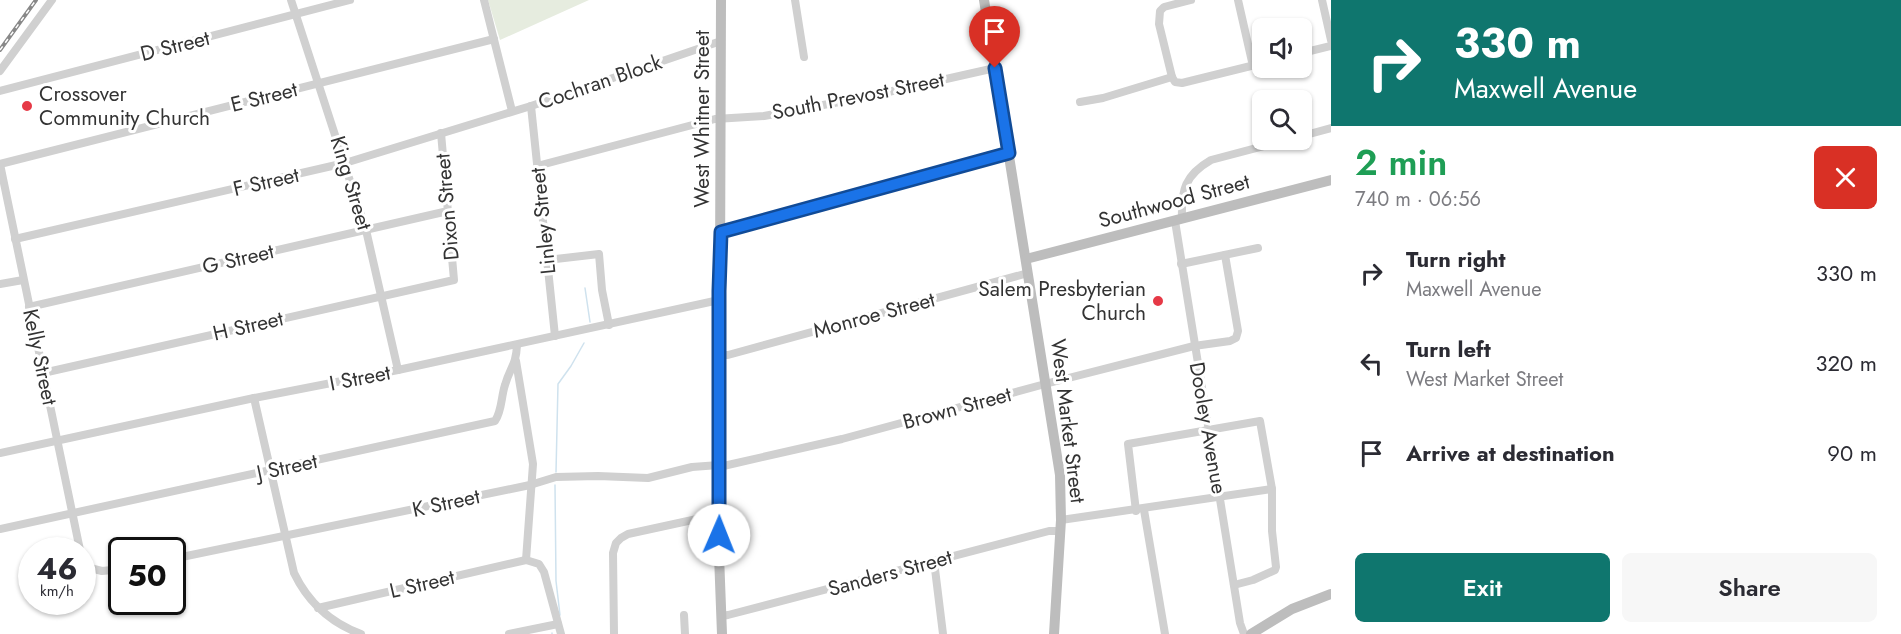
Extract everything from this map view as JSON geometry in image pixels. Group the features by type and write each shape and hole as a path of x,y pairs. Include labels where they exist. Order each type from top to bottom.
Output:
{"street":[{"path":"0,71 52,0"},
{"name":"King Street","path":"291,0 366,230 398,370"},
{"name":"D Street","path":"0,91 350,0"},
{"path":"484,0 512,111"},
{"name":"West Whitner Street","path":"721,0 719,466 722,634"},
{"path":"795,0 804,57"},
{"name":"West Market Street","path":"984,0 1060,475 1060,526 1053,634"},
{"path":"1191,0 1160,11 1159,24 1175,82 1182,83 1252,66"},
{"path":"1238,0 1252,62"},
{"path":"1322,0 1331,40"},
{"name":"E Street","path":"0,164 494,39"},
{"name":"Cochran Block","path":"512,111 721,41"},
{"path":"1312,51 1331,46"},
{"name":"South Prevost Street","path":"537,166 721,119 764,116 866,97 995,68"},
{"path":"1080,102 1102,98 1172,77"},
{"name":"Linley Street","path":"531,106 555,336"},
{"name":"F Street","path":"15,239 345,163 512,111"},
{"path":"1312,133 1331,128"},
{"name":"Dixon Street","path":"441,133 454,280"},
{"name":"Dooley Avenue","path":"1244,634 1240,623 1181,264 1179,220 1183,189 1189,177 1200,166 1211,160 1252,149"},
{"path":"721,232 1009,153"},
{"name":"Kelly Street","path":"0,164 4,208 15,239 77,537"},
{"name":"Southwood Street","path":"1026,259 1331,180"},
{"name":"G Street","path":"29,307 448,211"},
{"path":"1181,264 1258,248"},
{"path":"547,260 598,254 609,325"},
{"name":"Brown Street","path":"719,466 842,439 1194,346 1230,341 1236,338 1238,331 1225,255"},
{"name":"Monroe Street","path":"720,355 728,355 1028,273"},
{"path":"0,284 23,280"},
{"name":"H Street","path":"43,373 454,280"},
{"name":"I Street","path":"0,453 254,398 517,345 720,300"},
{"name":"J Street","path":"0,529 495,422 499,415 505,383 516,361 517,345"},
{"path":"516,361 533,464 526,560 539,564 544,572 561,634"},
{"path":"254,398 285,536 298,582 318,608 338,624 361,634"},
{"path":"1165,634 1128,444 1260,421 1272,489 1275,570 1253,580 1234,585"},
{"name":"K Street","path":"186,556 530,485 556,477 648,478 692,467 719,466"},
{"name":"Sanders Street","path":"721,616 1049,531 1060,526 1140,510 1272,489"},
{"path":"614,634 613,553 621,538 628,534 720,514"},
{"name":"L Street","path":"318,608 526,560"},
{"path":"934,561 943,634"},
{"path":"1251,634 1292,609 1331,594"},
{"path":"684,615 685,634"},
{"path":"509,634 558,624"}],"shaded area":[{"path":"488,0 589,0 500,40"}],"waterway":[{"path":"585,288 590,322"},
{"path":"556,472 558,384 584,343"},
{"path":"555,485 556,581 560,615"}],"railway":[{"path":"0,50 36,0"}],"place":[{"name":"Crossover Community Church","path":"27,106"},
{"name":"Salem Presbyterian Church","path":"1158,301"}],"route":[{"path":"719,535 721,232 1009,153 995,68"}]}
